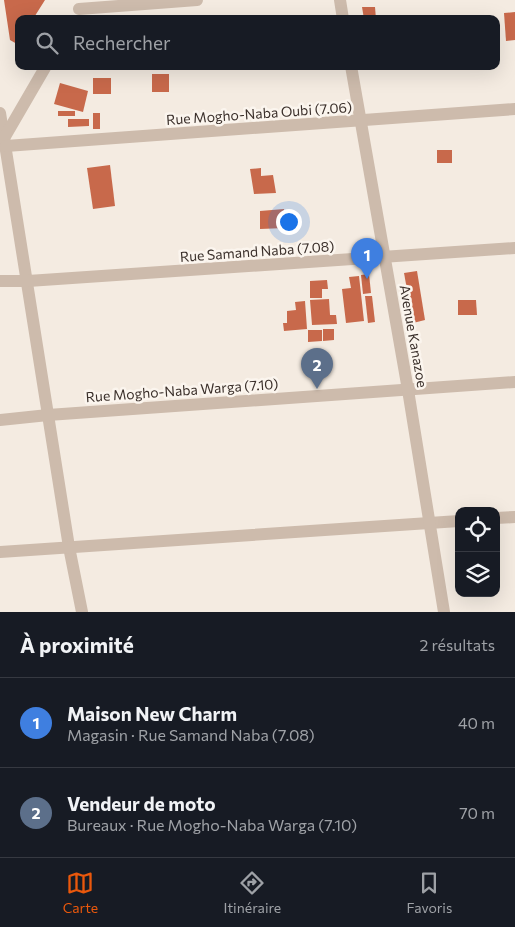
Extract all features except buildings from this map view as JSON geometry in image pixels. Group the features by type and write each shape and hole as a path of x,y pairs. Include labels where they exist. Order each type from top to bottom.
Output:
{"street":[{"path":"79,9 197,0"},
{"path":"340,0 342,15"},
{"path":"3,144 44,70"},
{"name":"Avenue Kanazoe","path":"352,70 408,390 444,612"},
{"name":"Rue Mogho-Naba Oubi (7.06)","path":"3,144 515,109"},
{"path":"0,113 3,144 28,281 69,547 82,612"},
{"name":"Rue Samand Naba (7.08)","path":"0,281 28,281 515,248"},
{"name":"Rue Mogho-Naba Warga (7.10)","path":"0,420 515,382"},
{"path":"500,518 515,517"},
{"path":"0,552 455,521"}],"place":[{"name":"Maison New Charm","path":"367,279"},
{"name":"Vendeur de moto","path":"317,389"}]}
